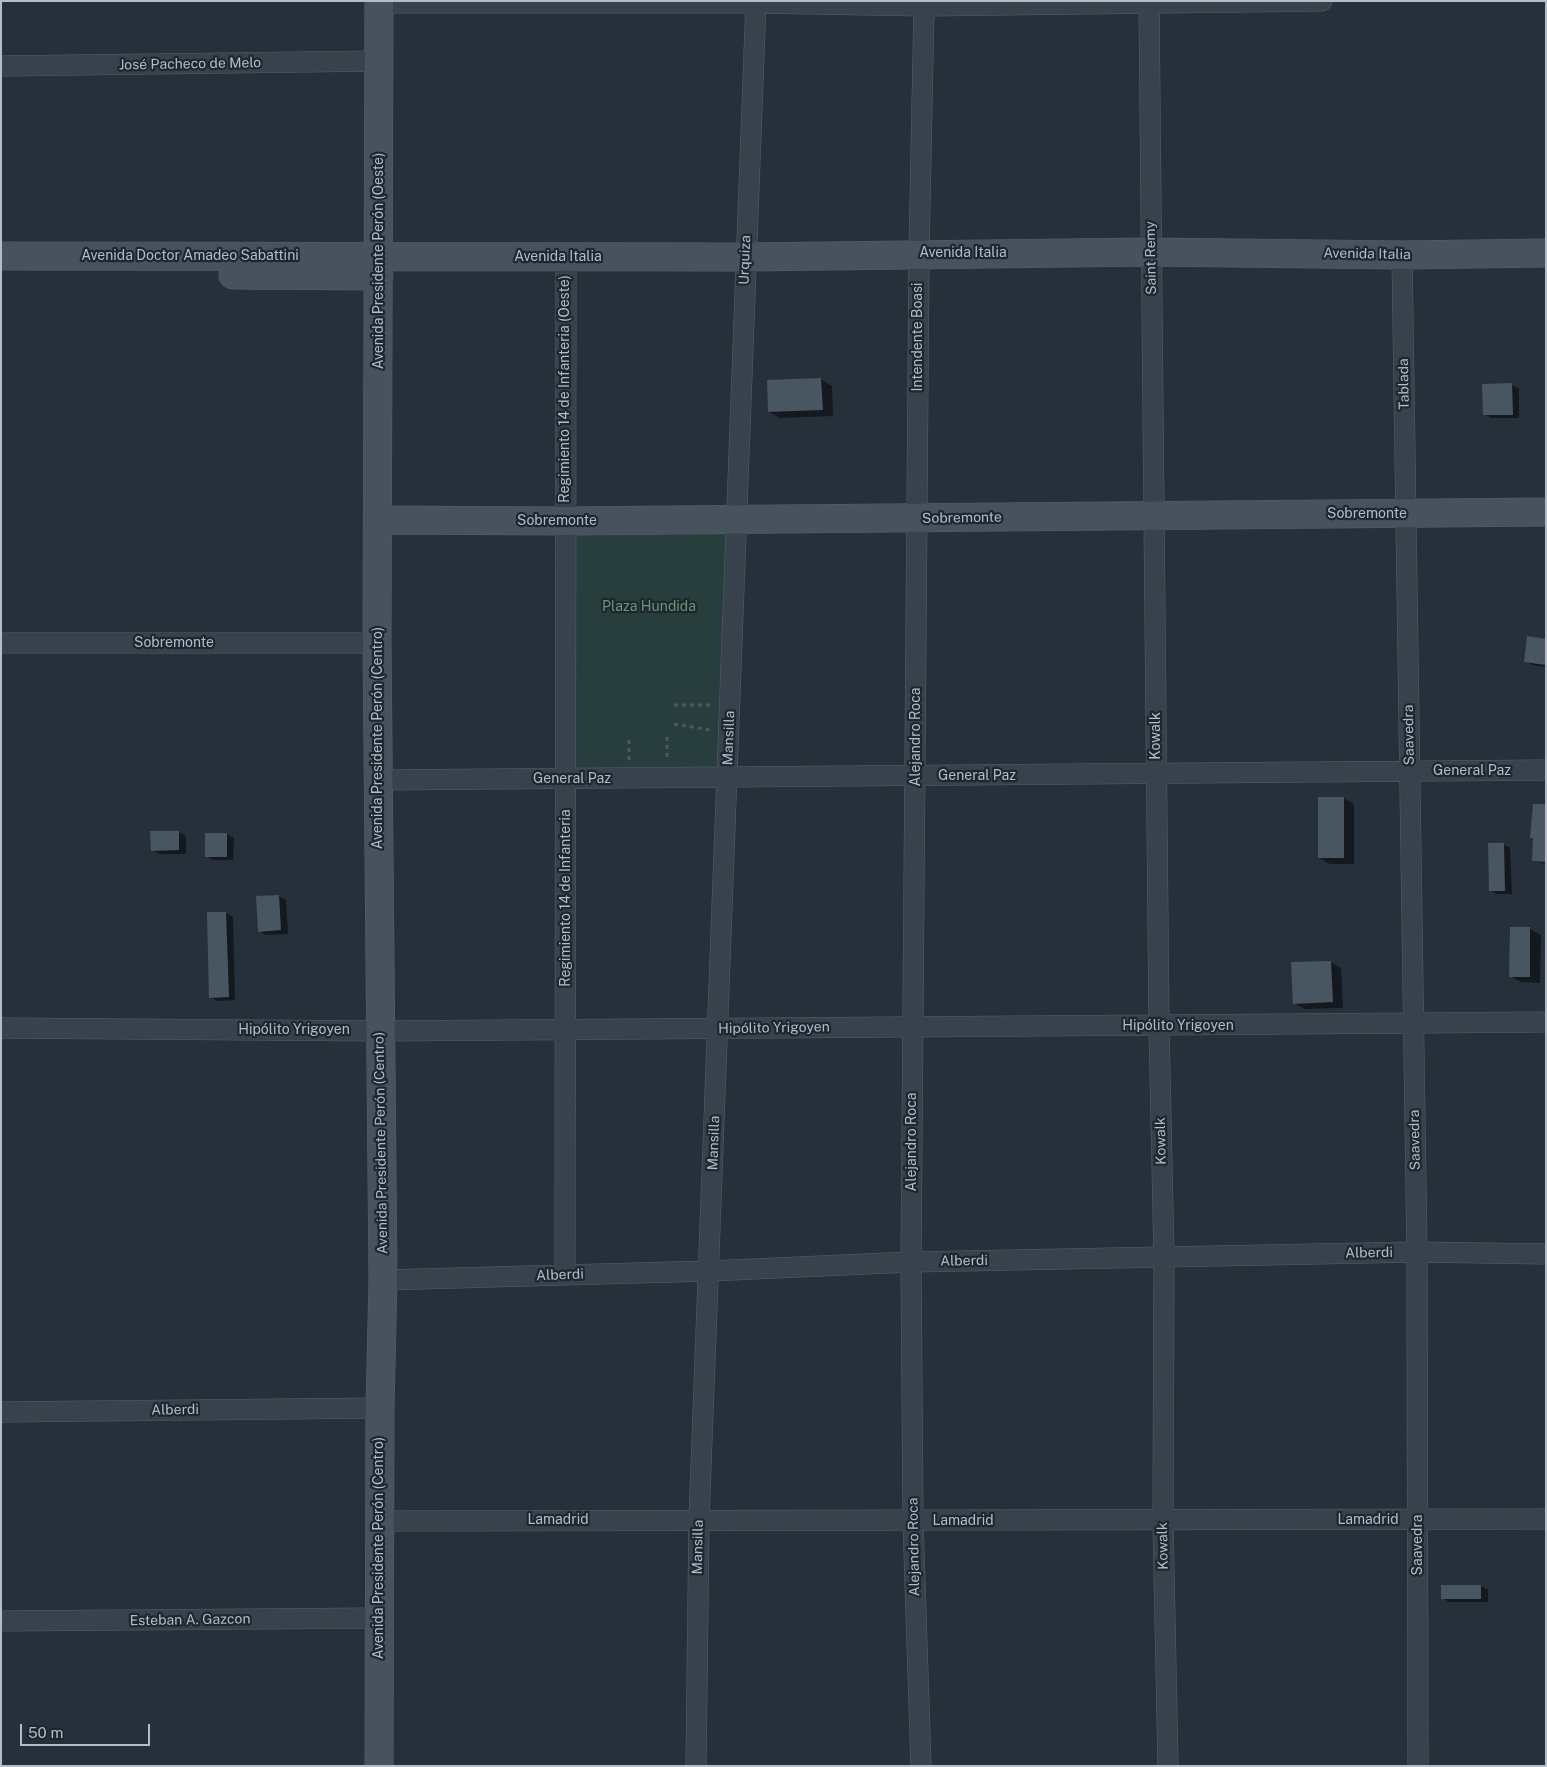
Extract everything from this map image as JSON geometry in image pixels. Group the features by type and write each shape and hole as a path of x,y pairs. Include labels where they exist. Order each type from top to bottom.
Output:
{"main road":[{"name":"Avenida Presidente Perón (Oeste)","path":"378,520 379,2"},
{"name":"Avenida Italia","path":"379,266 566,257 745,257 1150,252 1402,255 1546,254"},
{"name":"Avenida Doctor Amadeo Sabattini","path":"1,256 379,266"},
{"name":"Avenida Doctor Amadeo Sabattini","path":"1,272 379,266"},
{"name":"Sobremonte","path":"378,520 738,520 1546,512"},
{"name":"Avenida Presidente Perón (Centro)","path":"378,520 377,643 383,1280 380,1408 379,1766"}],"street":[{"path":"379,2 756,2 924,6 1322,1"},
{"name":"Urquiza","path":"738,520 745,257 756,2"},
{"name":"Saint Remy","path":"1149,2 1150,252 1155,516"},
{"name":"Intendente Boasi","path":"918,518 919,254 924,6"},
{"name":"José Pacheco de Melo","path":"1,66 378,61"},
{"name":"Tablada","path":"1402,255 1407,514"},
{"name":"Regimiento 14 de Infanteria (Oeste)","path":"564,521 566,257"},
{"name":"Saavedra","path":"1407,514 1412,1024 1417,1252 1418,1766"},
{"name":"Kowalk","path":"1155,516 1159,1026 1164,1257 1163,1521 1168,1766"},
{"name":"Alejandro Roca","path":"918,518 911,1262 913,1521 921,1766"},
{"name":"Mansilla","path":"696,1766 698,1519 738,520"},
{"name":"Regimiento 14 de Infanteria","path":"564,521 566,779 565,1275"},
{"name":"Sobremonte","path":"1,643 377,643"},
{"name":"General Paz","path":"378,780 1156,775 1546,770"},
{"name":"Hipólito Yrigoyen","path":"1,1028 380,1031 1546,1022"},
{"name":"Alberdi","path":"383,1280 709,1271 911,1262 1417,1252 1546,1254"},
{"name":"Alberdi","path":"1,1412 380,1408"},
{"name":"Lamadrid","path":"380,1521 1546,1519"},
{"name":"Esteban A. Gazcon","path":"1,1621 379,1618"}],"path":[{"path":"674,705 712,705"},
{"path":"674,724 712,730"},
{"path":"667,737 667,760"},
{"path":"629,738 629,760"}],"green space":[{"name":"Plaza Hundida","path":"573,530 726,532 720,768 576,771"}],"building":[{"path":"821,378 823,410 768,412 767,380"},
{"path":"1512,383 1513,415 1483,415 1482,384"},
{"path":"1527,636 1546,639 1546,665 1524,662"},
{"path":"1318,797 1344,797 1344,858 1318,858"},
{"path":"1533,804 1546,804 1546,862 1532,861 1533,838 1530,838"},
{"path":"150,831 179,831 179,850 151,851"},
{"path":"205,833 227,833 227,857 205,857"},
{"path":"1488,843 1504,843 1505,891 1489,891"},
{"path":"279,895 281,930 258,932 256,896"},
{"path":"207,912 226,912 229,997 209,998"},
{"path":"1510,927 1530,927 1530,977 1509,977"},
{"path":"1331,961 1333,1002 1293,1004 1291,962"},
{"path":"1441,1585 1481,1585 1481,1599 1441,1599"}]}
